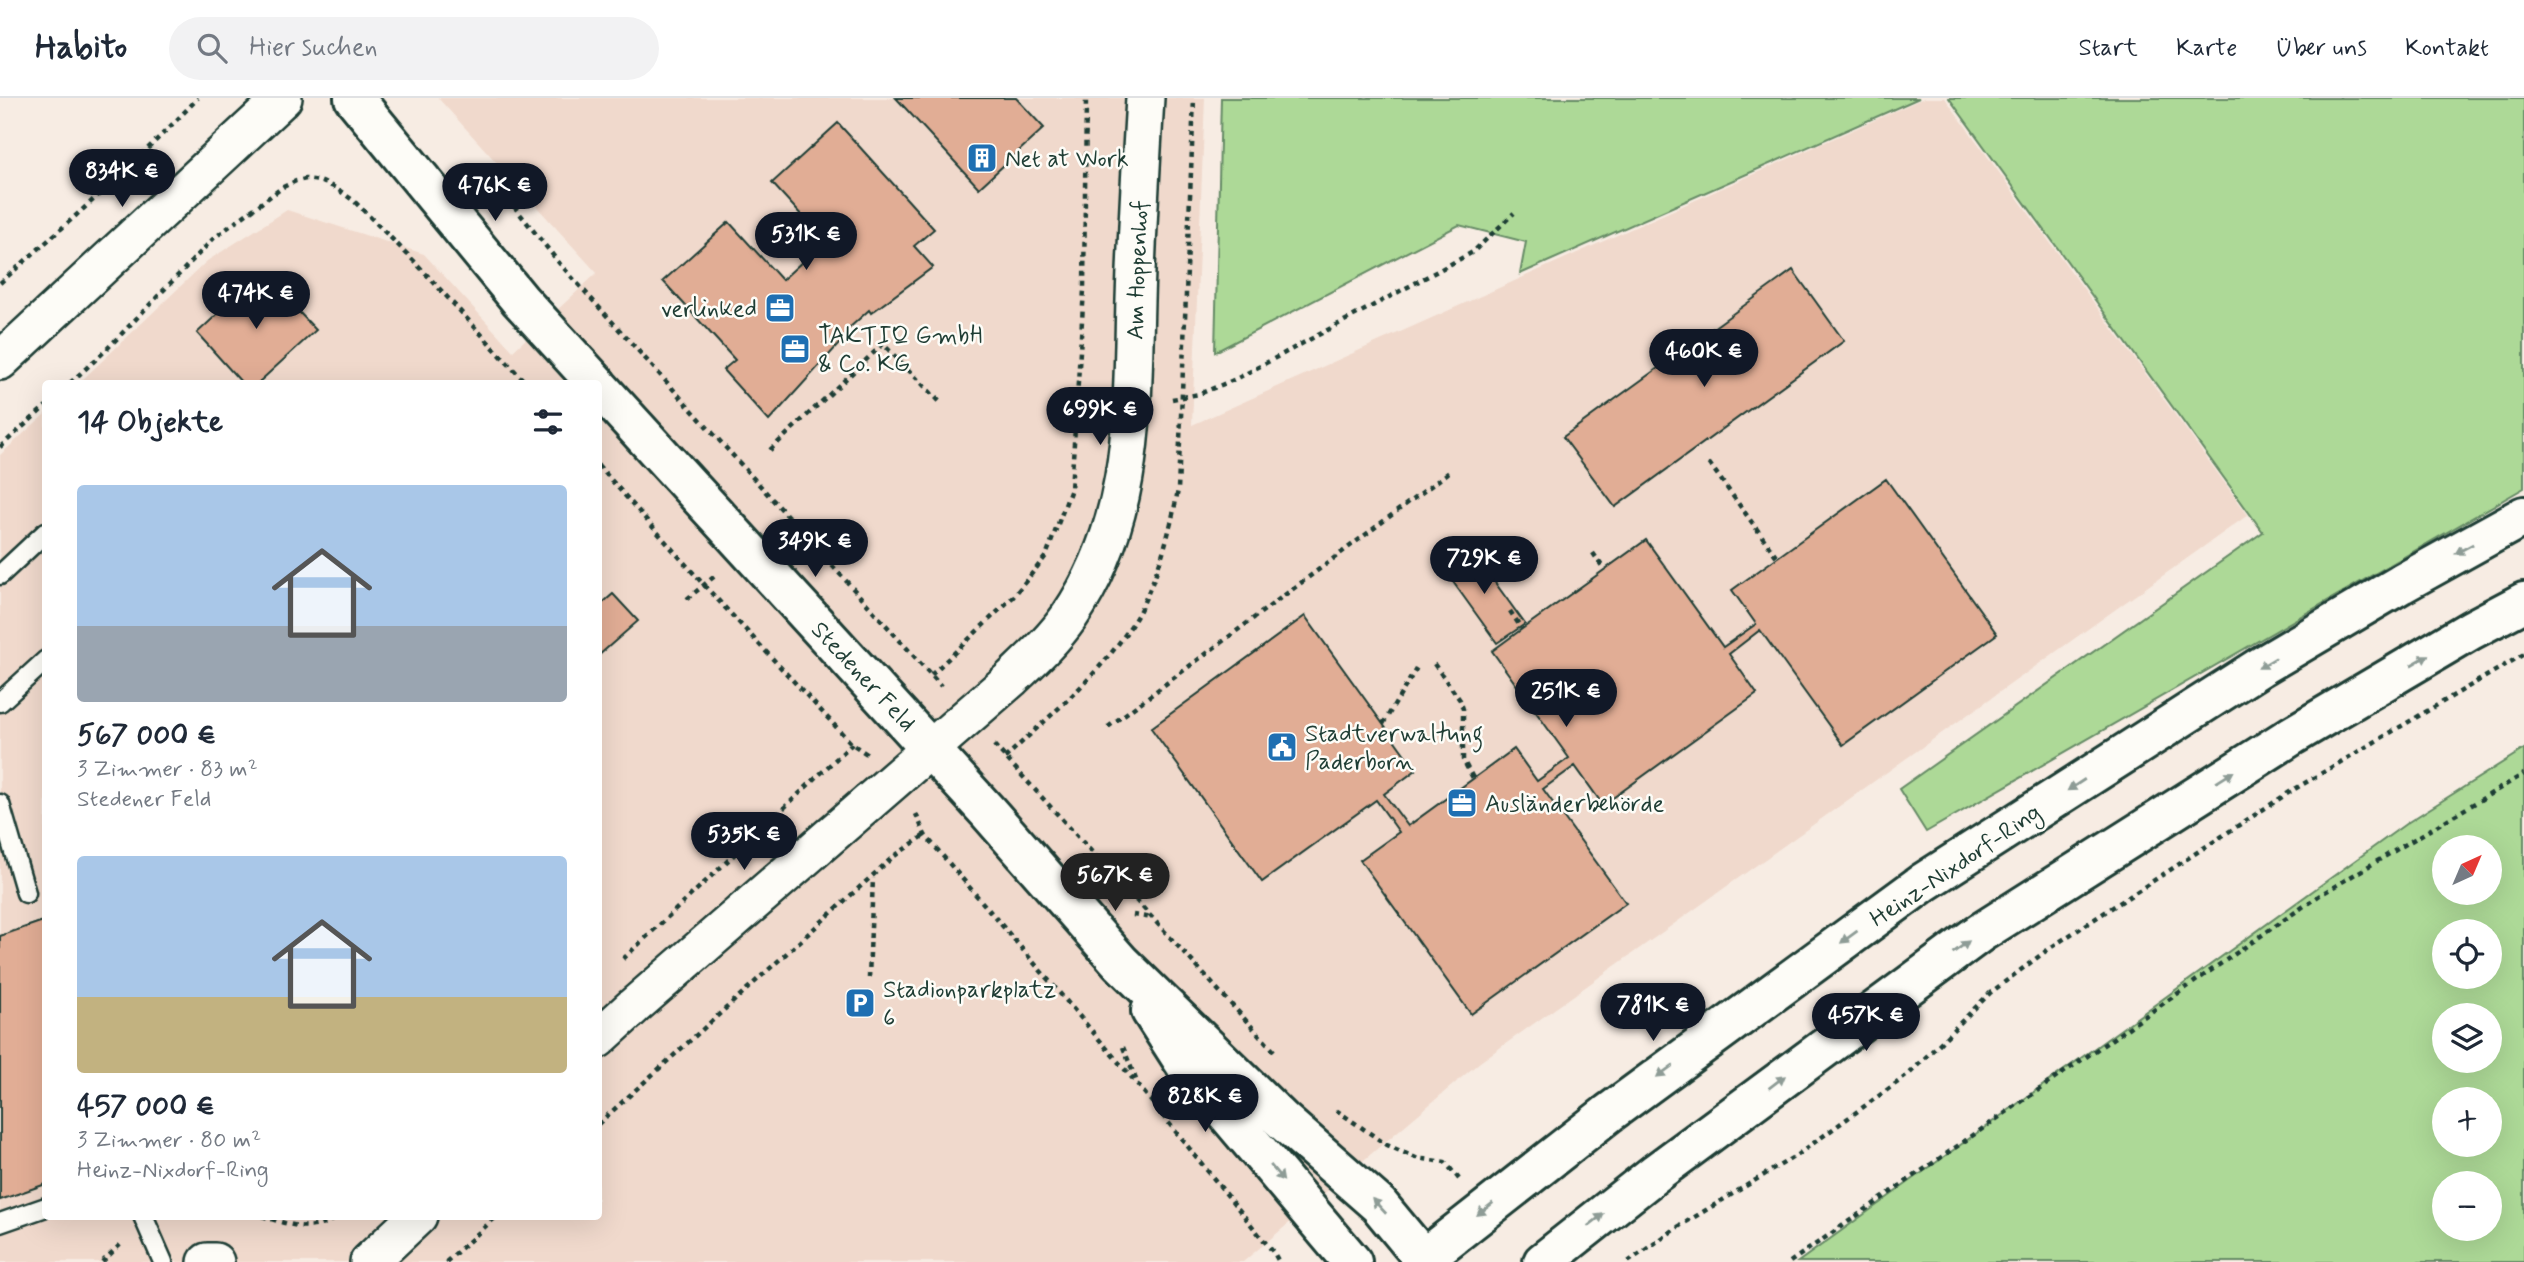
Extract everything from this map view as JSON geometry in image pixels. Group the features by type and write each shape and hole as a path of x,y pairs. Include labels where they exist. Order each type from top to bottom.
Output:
{"main road":[{"name":"Stedener Feld","path":"354,98 520,300 593,380"},
{"name":"Stedener Feld","path":"602,389 931,749 1119,962 1282,1120 1379,1205 1423,1261"},
{"name":"Heinz-Nixdorf-Ring","path":"1423,1261 1609,1112 1924,882 2260,667 2524,516"},
{"path":"1543,1262 1657,1171 1980,933 2293,735 2471,630 2524,602"},
{"name":"Stedener Feld","path":"1119,962 1185,1064 1352,1262"}],"street":[{"path":"0,361 283,98"},
{"name":"Am Hoppenhof","path":"931,749 1045,648 1068,619 1098,567 1112,533 1128,457 1145,98"},
{"name":"Stedener Feld","path":"602,1035 931,749"},
{"path":"369,1262 414,1220"},
{"path":"207,1262 215,1262"}],"lane":[{"path":"0,575 42,536"},
{"path":"0,702 42,670"},
{"path":"0,804 26,894"},
{"path":"0,1223 42,1208"},
{"path":"145,1220 163,1262"}],"path":[{"path":"0,283 76,218 198,98"},
{"path":"930,675 1013,597 1046,556 1071,489 1084,290 1085,99"},
{"path":"489,175 560,264 1005,758 1283,1061"},
{"path":"73,380 214,239 283,187 306,179 320,181 336,188 354,201 415,262 523,380"},
{"path":"1199,394 1236,379 1473,252 1514,213"},
{"path":"771,450 883,344 940,402"},
{"path":"0,447 42,410"},
{"path":"1709,463 1777,558"},
{"path":"602,470 704,585 852,744 619,963"},
{"path":"1108,727 1452,470"},
{"path":"1593,552 1604,569"},
{"path":"1510,611 1522,629"},
{"path":"1628,1262 1678,1227 1797,1155 1909,1074 1990,993 2050,948 2293,790 2524,654"},
{"path":"1383,724 1419,664"},
{"path":"1434,664 1460,699 1463,709 1463,760 1474,778"},
{"path":"1790,1262 2320,895 2524,774"},
{"path":"602,1120 893,857 925,835 1138,1085 1274,1252 1279,1262"},
{"path":"869,978 869,923 873,877"},
{"path":"1334,1108 1387,1145 1416,1158 1445,1162"},
{"path":"276,1220 312,1228 329,1220"},
{"path":"446,1262 493,1220"}],"shaded area":[{"path":"438,98 1205,98 1192,425 1924,98 1945,98 2248,515 1480,1062 1243,1262 0,1262 0,455 42,417 42,1220 602,1220 602,380 82,380 207,261 287,210 424,254 513,351 597,273"}],"green space":[{"path":"1221,98 1919,98 1520,274 1526,242 1459,225 1215,352"},
{"path":"1949,98 2524,98 2524,488 1926,832 1899,789 2263,532"},
{"path":"2524,749 2524,1262 1798,1262 2407,823"}],"building":[{"name":"Net at Work","path":"896,98 1016,98 1044,128 979,188"},
{"path":"838,123 934,229 914,246 933,267 871,313 869,310 847,330 849,333 769,421 723,370 735,360 663,281 729,222 782,280 825,241 772,183"},
{"path":"1793,270 1844,341 1615,507 1563,437"},
{"path":"262,273 316,330 261,380 239,380 197,333"},
{"name":"Stadtverwaltung Paderborn","path":"1886,479 1997,634 1843,745 1760,630 1729,654 1757,694 1603,805 1575,766 1543,789 1626,903 1471,1014 1360,860 1399,832 1376,800 1262,882 1151,728 1305,616 1416,770 1384,794 1408,826 1514,749 1537,781 1569,758 1492,651 1522,629 1646,540 1723,647 1756,624 1732,590"},
{"path":"1470,548 1525,624 1497,643 1443,568"},
{"path":"613,594 638,621 602,652 602,604"},
{"path":"42,921 42,1185 0,1200 0,936"}],"place":[{"name":"Net at Work","path":"982,158"},
{"name":"verlinked","path":"780,308"},
{"name":"TAKTIQ GmbH & Co. KG","path":"795,349"},
{"name":"Stadtverwaltung Paderborn","path":"1282,747"},
{"name":"Ausländerbehörde","path":"1462,803"},
{"name":"Stadionparkplatz 6","path":"860,1003"}]}
